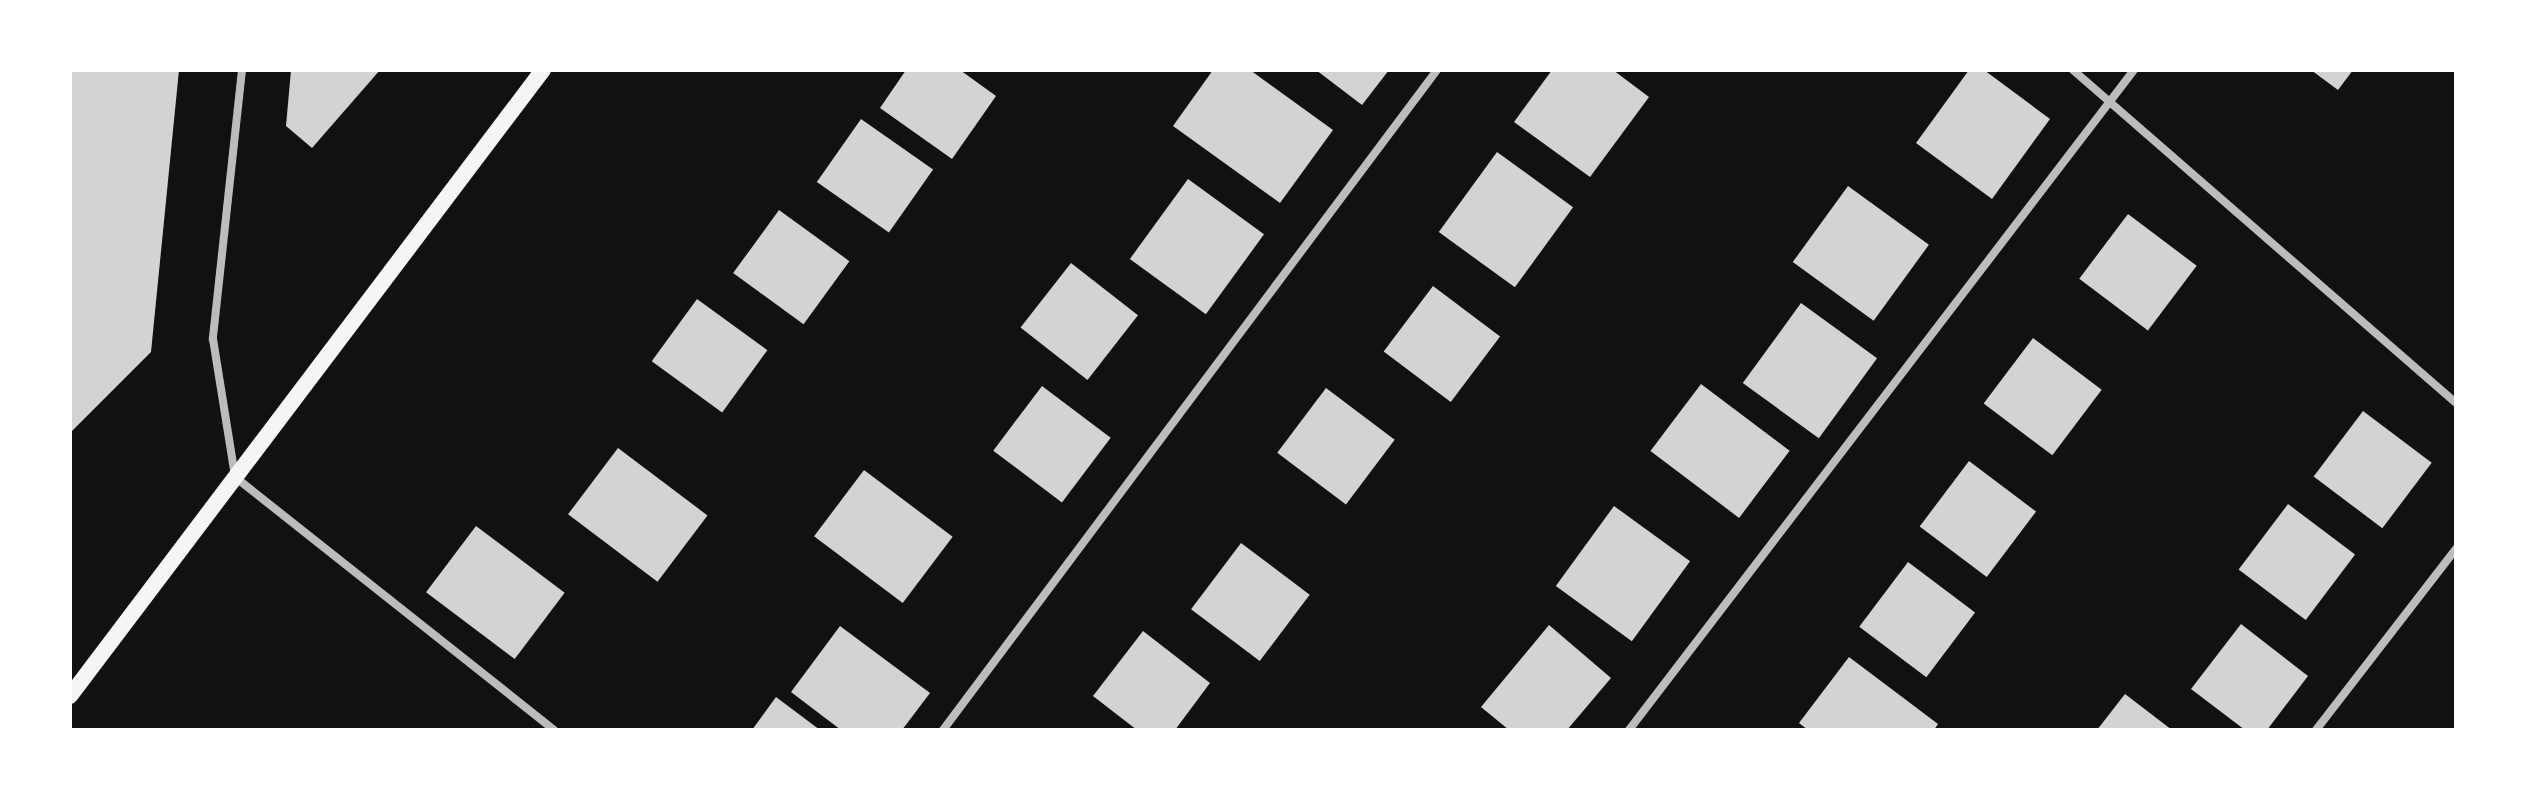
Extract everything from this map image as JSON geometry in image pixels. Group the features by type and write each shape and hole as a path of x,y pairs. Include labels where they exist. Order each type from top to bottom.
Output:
{"main road":[{"path":"70,696 543,70"}],"street":[{"path":"242,70 213,339 235,477 554,730"},
{"path":"943,730 1437,70"},
{"path":"2073,70 2456,403"},
{"path":"1629,730 2134,70"},
{"path":"2316,730 2456,549"}],"building":[{"path":"70,70 179,70 151,352 70,433"},
{"path":"291,70 380,70 312,148 286,126"},
{"path":"906,70 960,70 996,96 952,159 880,108"},
{"path":"1213,70 1250,70 1333,130 1280,203 1173,126"},
{"path":"1316,70 1389,70 1362,105"},
{"path":"1552,70 1613,70 1649,97 1590,177 1514,122"},
{"path":"1969,70 1984,70 2050,119 1992,199 1916,143"},
{"path":"2311,70 2353,70 2338,90"},
{"path":"861,119 933,169 889,233 817,182"},
{"path":"1497,152 1573,207 1515,287 1439,232"},
{"path":"1188,179 1264,234 1206,314 1130,259"},
{"path":"1848,186 1929,245 1874,321 1793,262"},
{"path":"779,210 849,261 804,324 733,273"},
{"path":"2128,214 2197,266 2148,330 2079,279"},
{"path":"1071,263 1138,315 1087,380 1021,328"},
{"path":"1433,286 1500,337 1451,402 1384,351"},
{"path":"697,299 767,350 722,412 652,361"},
{"path":"1801,303 1877,358 1819,438 1743,383"},
{"path":"2033,338 2102,390 2052,455 1984,403"},
{"path":"1701,384 1790,451 1739,518 1650,451"},
{"path":"1042,386 1111,438 1062,502 993,451"},
{"path":"1326,388 1395,440 1346,504 1277,453"},
{"path":"2363,411 2432,463 2382,528 2314,476"},
{"path":"618,448 707,515 657,582 568,514"},
{"path":"1969,461 2036,512 1987,577 1920,526"},
{"path":"864,470 953,537 903,603 814,536"},
{"path":"2288,504 2355,555 2306,620 2239,569"},
{"path":"1614,506 1690,561 1632,641 1556,586"},
{"path":"476,526 565,593 515,659 426,592"},
{"path":"1241,543 1310,595 1260,661 1191,609"},
{"path":"1908,562 1975,613 1926,677 1859,627"},
{"path":"2241,624 2308,676 2267,730 2245,730 2191,689"},
{"path":"1549,625 1611,678 1567,730 1509,730 1481,707"},
{"path":"840,626 930,693 902,730 841,730 791,692"},
{"path":"1143,631 1210,683 1175,730 1137,730 1093,696"},
{"path":"1849,657 1938,724 1934,730 1808,730 1799,723"},
{"path":"2125,694 2172,730 2097,730"},
{"path":"776,697 820,730 752,730"}]}
